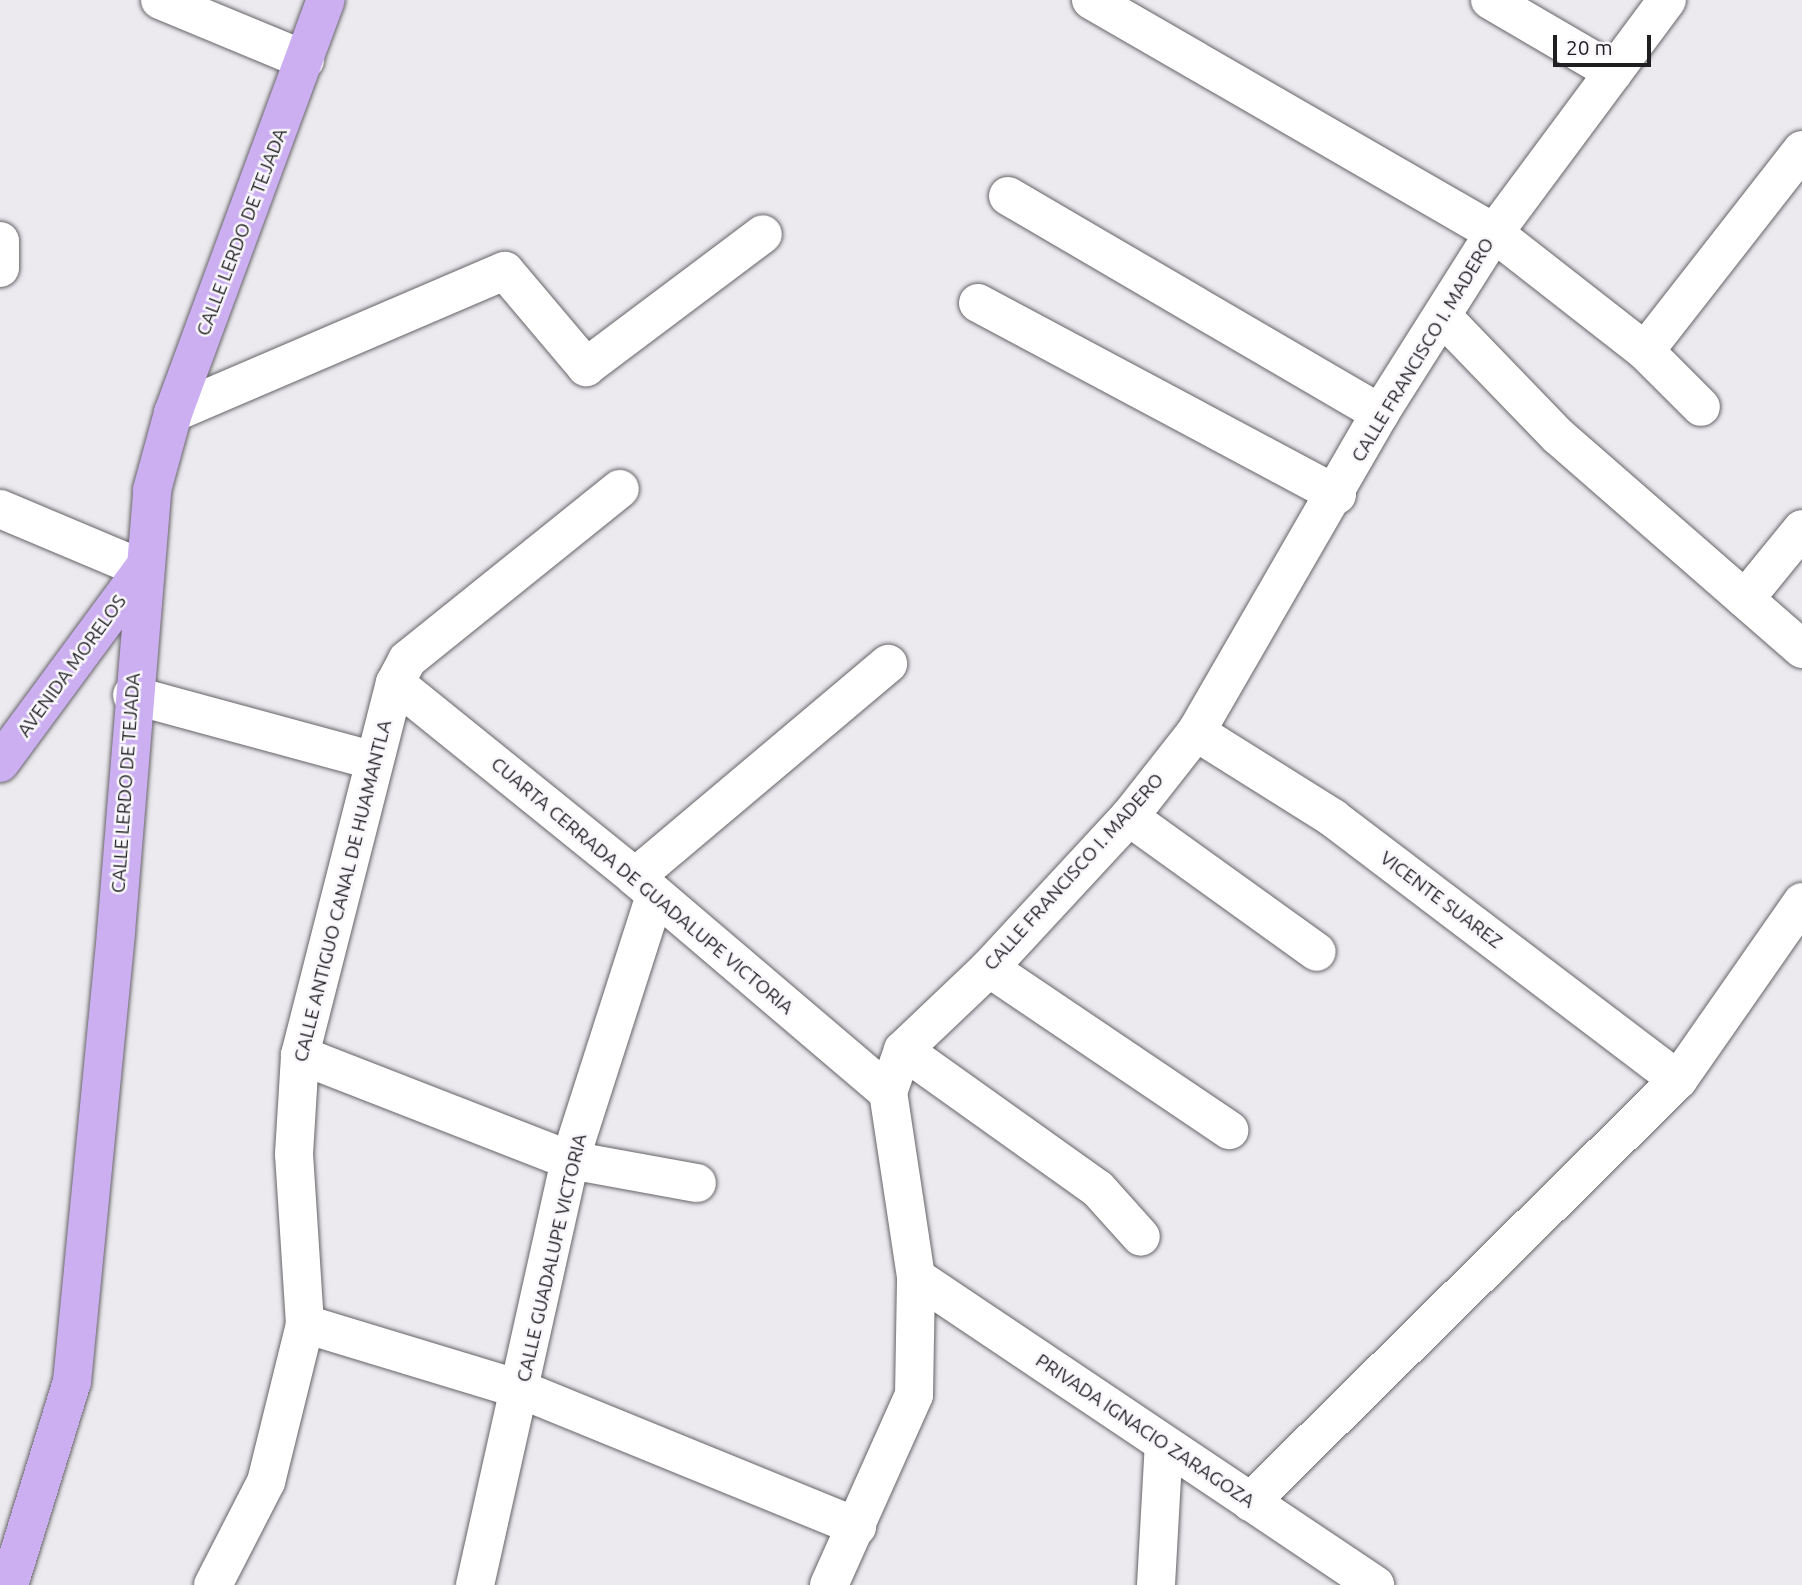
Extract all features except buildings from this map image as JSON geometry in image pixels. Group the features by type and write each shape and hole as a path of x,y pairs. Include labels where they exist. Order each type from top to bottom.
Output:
{"main road":[{"name":"CALLE LERDO DE TEJADA","path":"9,1585 72,1382 116,932 132,695 152,489 173,413 326,0"},
{"name":"AVENIDA MORELOS","path":"0,764 143,569"}],"street":[{"path":"160,0 305,60"},
{"path":"1091,0 1494,233 1645,351 1701,407"},
{"path":"1490,0 1614,72"},
{"name":"CALLE FRANCISCO I. MADERO","path":"829,1585 914,1395 916,1277 888,1092 903,1050 989,968 1129,817 1196,732 1337,495 1380,413 1494,233 1667,0"},
{"path":"1645,351 1802,150"},
{"path":"1008,195 1380,413"},
{"path":"173,413 505,271 586,367 763,234"},
{"path":"0,241 0,268"},
{"path":"978,303 1337,495"},
{"path":"1442,316 1558,436 1802,649"},
{"name":"CALLE ANTIGUO CANAL DE HUAMANTLA","path":"213,1585 266,1482 305,1324 294,1154 300,1055 372,760 395,683 407,660 621,489"},
{"path":"0,509 143,569"},
{"path":"1745,599 1802,529"},
{"path":"645,886 888,664"},
{"name":"CUARTA CERRADA DE GUADALUPE VICTORIA","path":"395,683 645,886 888,1092"},
{"path":"132,695 372,760"},
{"name":"VICENTE SUAREZ","path":"1196,732 1333,818 1678,1080"},
{"path":"1129,817 1317,952"},
{"name":"CALLE GUADALUPE VICTORIA","path":"475,1585 522,1390 570,1160 645,886"},
{"path":"1250,1502 1678,1080 1802,901"},
{"path":"989,968 1229,1130"},
{"path":"903,1050 1098,1189 1141,1237"},
{"path":"300,1055 570,1160 697,1183"},
{"name":"PRIVADA IGNACIO ZARAGOZA","path":"916,1277 1375,1585"},
{"path":"305,1324 522,1390 857,1527"},
{"path":"1156,1585 1164,1444"}]}
